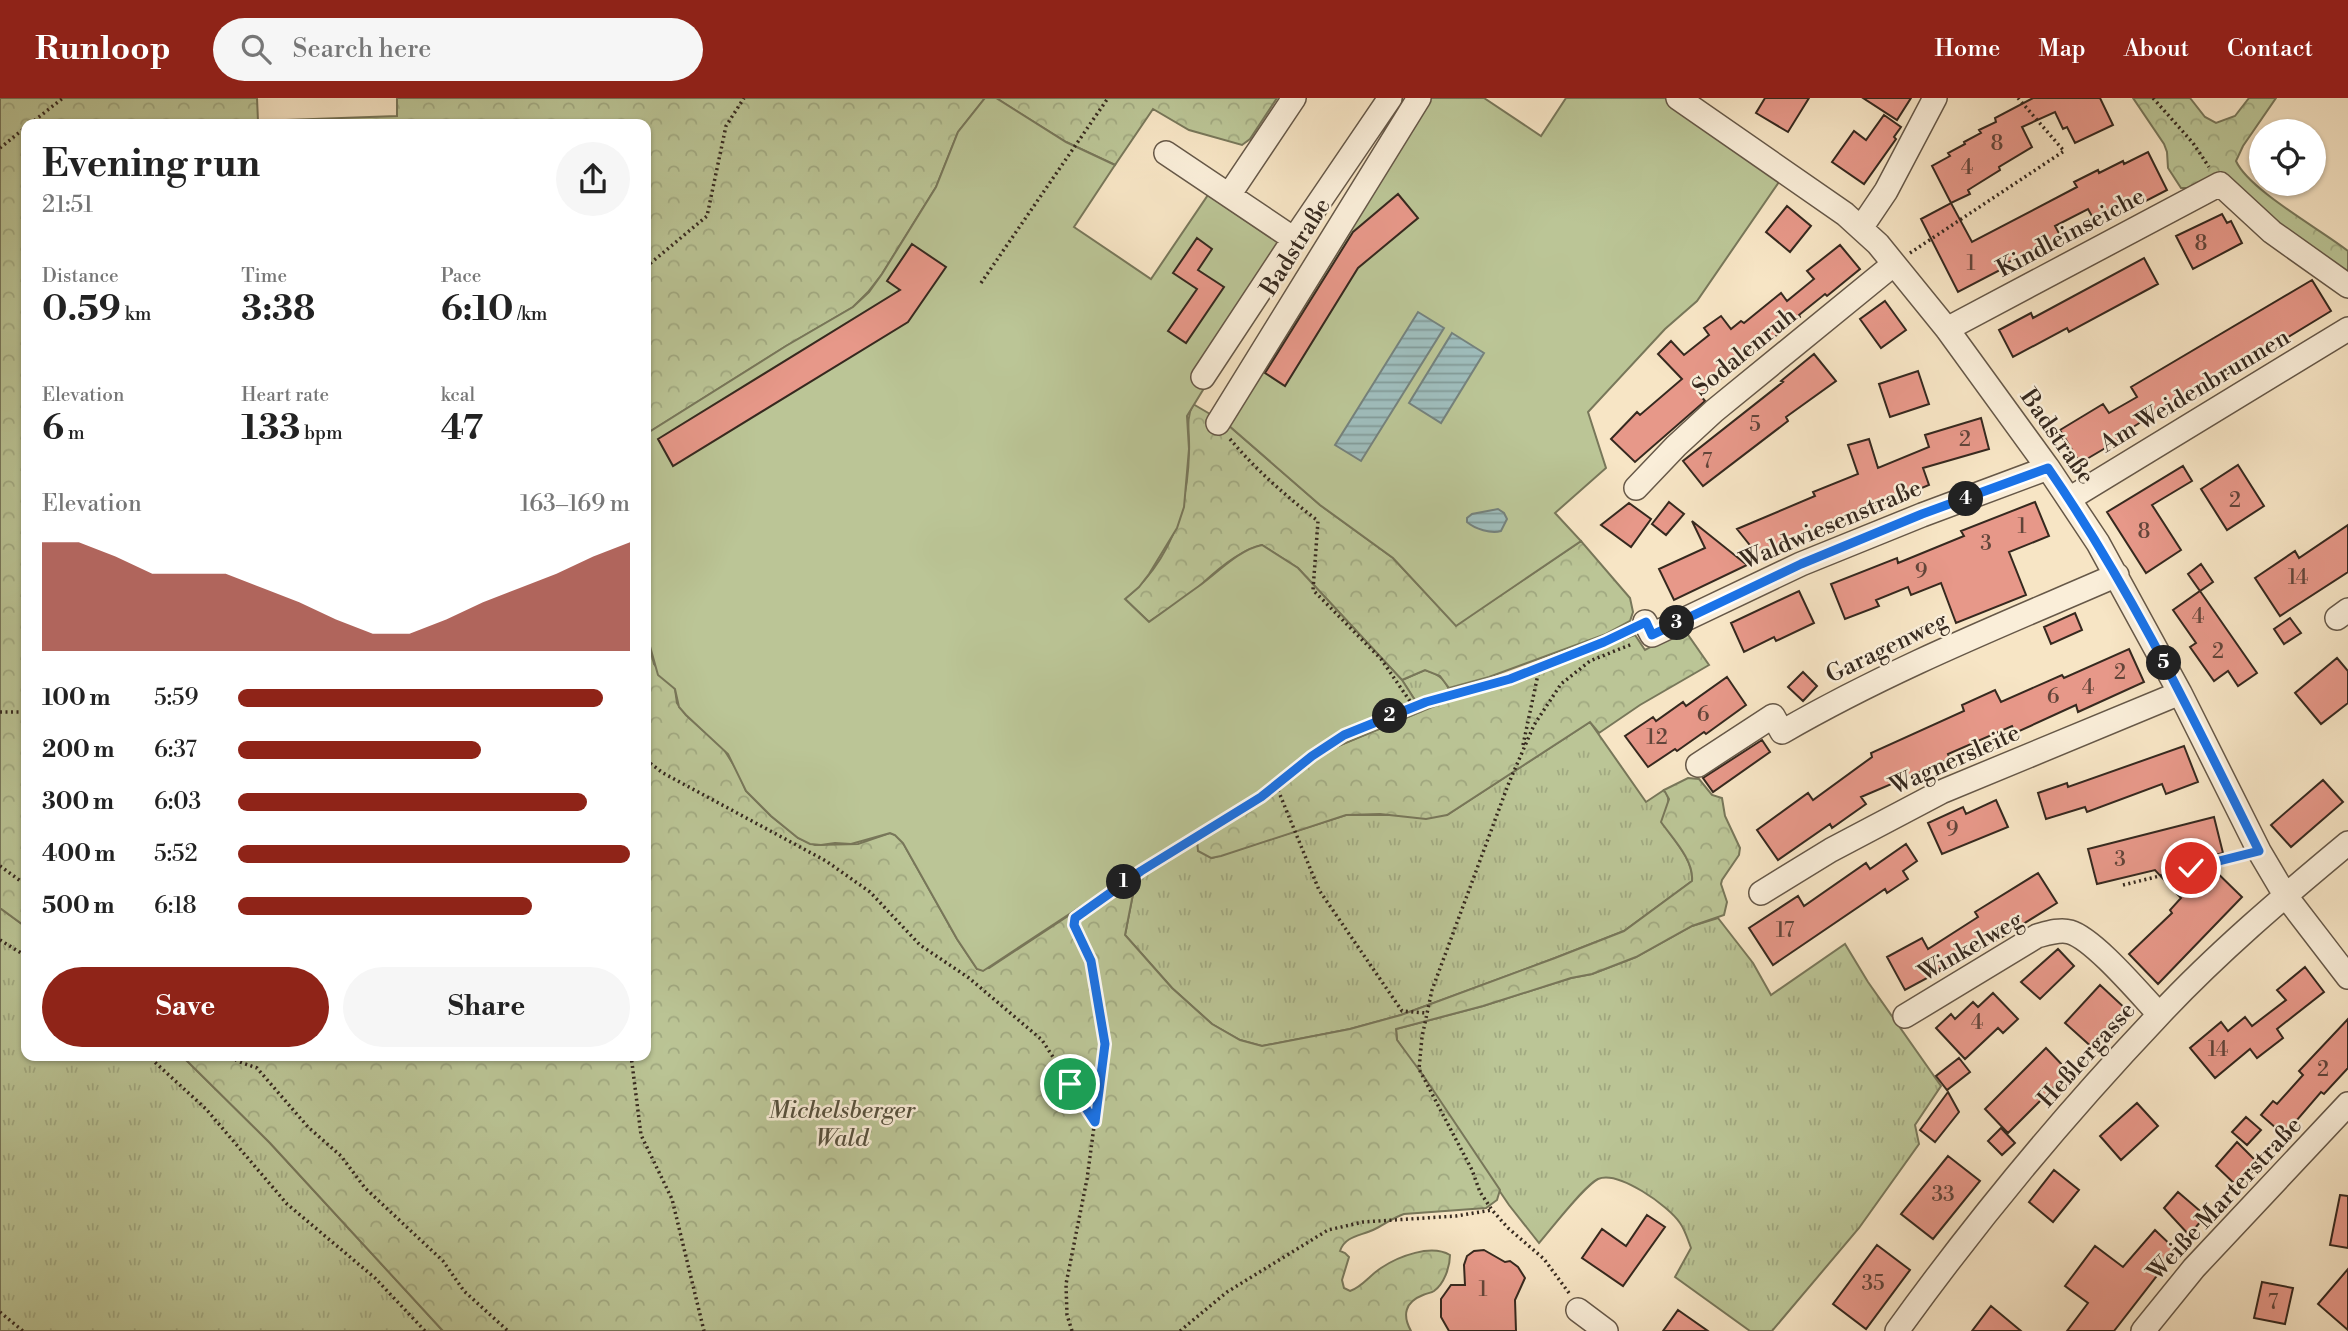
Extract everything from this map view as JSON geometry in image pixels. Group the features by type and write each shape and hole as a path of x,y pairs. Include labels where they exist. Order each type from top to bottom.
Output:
{"street":[{"path":"1229,195 1294,98"},
{"path":"1203,377 1390,98"},
{"name":"Badstraße","path":"1218,423 1419,98"},
{"name":"Badstraße","path":"1678,98 1703,105 1845,214 1894,264 1947,329 2048,468 2117,575 2259,851 2286,895 2348,977"},
{"path":"1861,228 1886,191 1935,98"},
{"path":"1166,153 1294,239"},
{"path":"2220,184 2272,232 2348,286"},
{"name":"Kindleinseiche","path":"1947,329 2220,184"},
{"name":"Sodalenruh","path":"1636,488 1714,411 1894,264"},
{"name":"Am Weidenbrunnen","path":"2069,499 2348,328"},
{"name":"Waldwiesenstraße","path":"1649,629 1922,514 2048,468"},
{"name":"Garagenweg","path":"1698,765 1773,716 1783,732 1832,703 1939,650 2117,575"},
{"name":"Wagnersleite","path":"1761,893 1831,850 1941,792 2180,693"},
{"name":"Heßlergasse","path":"1897,1331 1989,1208 2159,1014 2286,895 2348,843"},
{"name":"Winkelweg","path":"1905,1016 2037,936 2056,931 2069,932 2086,940 2159,1014"},
{"name":"Weiße Marterstraße","path":"2143,1331 2187,1275 2348,1104"},
{"path":"1578,1310 1606,1331"}],"path":[{"path":"37,119 63,98"},
{"path":"651,263 708,216 726,126 744,98"},
{"path":"981,283 1108,98"},
{"path":"1894,264 2064,151 2018,98"},
{"path":"2153,98 2193,143 2220,184"},
{"path":"0,148 21,132"},
{"path":"1218,423 1244,456 1279,490 1318,521 1312,590 1381,659 1414,706"},
{"path":"1072,1331 1067,1315 1066,1284 1087,1180 1105,1044 1091,961 1074,925 1075,918 1141,871 1261,797 1333,741 1414,706 1510,679 1540,665 1649,629"},
{"path":"1578,1310 1564,1284 1535,1248 1507,1228 1480,1192 1472,1170 1419,1069 1432,989 1508,785 1534,726 1561,684 1590,661 1649,629"},
{"path":"1521,754 1540,665"},
{"path":"0,712 21,712"},
{"path":"651,764 663,773 826,861 870,892 920,945 969,978 1042,1040 1095,1122"},
{"path":"1276,785 1319,890 1402,1011 1427,1013"},
{"path":"2123,885 2259,851"},
{"path":"0,866 21,881"},
{"path":"0,940 21,953"},
{"path":"154,1061 206,1108 287,1204 375,1278 425,1331"},
{"path":"237,1061 257,1068 308,1127 341,1156 365,1188 443,1261 464,1291 508,1331"},
{"path":"632,1061 642,1135 672,1199 704,1331"},
{"path":"1180,1331 1227,1292 1328,1230 1363,1222 1456,1216 1492,1210"},
{"path":"0,1312 23,1331"}],"green space":[{"path":"0,98 257,98 258,119 21,119 21,923 0,908"},
{"path":"397,98 985,98 958,132 936,187 868,292 853,307 651,431 651,119 314,119 397,116"},
{"path":"985,98 996,98 1066,142 1115,165 1074,227 1151,279 1208,195 1289,250 1187,416 1189,449 1184,507 1177,528 1149,574 1125,599 1149,622 1237,556 1262,545 1298,568 1402,680 1422,711 1326,751 1266,796 1156,857 983,971 977,969 957,939 903,843 895,835 890,833 851,844 821,845 810,844 798,838 746,791 728,754 679,707 675,689 658,675 651,650 651,431 853,307 869,292 936,187 958,132"},
{"path":"996,98 1277,98 1250,139 1242,145 1189,130 1153,109 1115,165 1066,142"},
{"path":"1428,98 1484,98 1541,136 1566,98 1665,98 1781,179 1697,301 1665,329 1588,412 1606,468 1555,513 1581,541 1456,626 1393,558 1320,505 1227,424"},
{"path":"2133,98 2190,98 2205,117 2216,123 2235,116 2249,98 2276,98 2262,119 2249,119 2249,137 2236,161 2249,178 2249,196 2270,196 2348,251 2348,281 2203,180 2188,188 2181,188 2168,168 2164,144"},
{"path":"1193,404 1227,424 1320,505 1393,558 1456,625 1581,541 1630,598 1633,612 1630,621 1606,634 1489,677 1449,688 1440,676 1425,670 1402,680 1298,568 1262,545 1231,560 1190,594 1149,622 1125,599 1154,568 1174,532 1185,493 1189,451 1188,421"},
{"path":"1684,629 1709,665 1640,705 1599,733 1590,722 1447,815 1426,819 1380,814 1346,815 1221,856 1211,858 1198,851 1197,840 1200,835 1266,796 1326,751 1432,707 1635,635 1645,650"},
{"name":"Michelsberger Wald","path":"651,652 654,664 675,689 677,703 686,715 723,748 746,791 798,838 815,845 858,844 890,833 895,835 903,843 977,969 989,968 1121,881 1133,894 1125,935 1172,988 1212,1024 1240,1040 1262,1046 1350,1029 1401,1015 1624,931 1692,881 1690,865 1661,822 1669,799 1664,790 1688,778 1699,779 1712,795 1722,798 1725,816 1740,848 1739,855 1721,884 1727,902 1724,915 1692,926 1636,957 1592,974 1396,1029 1397,1040 1500,1190 1497,1200 1486,1208 1404,1214 1349,1239 1342,1246 1340,1251 1349,1257 1342,1280 1344,1288 1350,1291 1397,1259 1425,1251 1450,1255 1448,1270 1441,1284 1409,1305 1406,1314 1411,1331 443,1331 270,1143 187,1061 651,1061"},
{"path":"1425,670 1442,679 1451,696 1447,703 1422,711 1402,680"},
{"path":"1590,722 1646,802 1664,790 1667,794 1668,806 1662,822 1686,858 1692,873 1692,881 1624,931 1401,1015 1350,1029 1262,1046 1240,1040 1212,1024 1172,988 1125,935 1133,894 1121,881 1156,857 1200,835 1197,840 1212,858 1346,815 1447,815"},
{"path":"0,908 21,923 21,1061 187,1061 270,1143 443,1331 0,1331"},
{"path":"1718,918 1753,963 1771,995 1845,944 1868,982 1941,1086 1915,1125 1919,1144 1859,1228 1772,1331 1750,1331 1675,1277 1691,1248 1682,1226 1654,1199 1630,1184 1607,1178 1598,1179 1576,1199 1539,1243 1509,1205 1397,1040 1396,1029 1592,974 1636,957 1692,926"}],"water":[{"path":"1418,312 1444,328 1361,461 1335,445"},
{"path":"1452,333 1484,353 1441,423 1409,403"},
{"path":"1498,509 1507,519 1501,531 1483,530 1467,522 1467,518 1472,514"}],"building":[{"path":"1765,98 1809,98 1788,132 1756,113"},
{"path":"1863,98 1911,98 1897,120"},
{"path":"2033,98 2100,98 2113,125 2075,143 2067,127 2063,129 2055,112 2022,127 2032,147 1968,190 1970,194 1951,203 1932,166 1981,133 1979,130 1996,122 1995,118"},
{"path":"1884,115 1901,127 1894,137 1896,139 1864,184 1832,162 1854,131 1866,140"},
{"path":"2148,152 2167,190 2144,202 2142,198 2118,210 2116,206 2093,218 2088,209 2055,226 2062,239 2034,254 2032,250 1958,292 1921,219 1951,203 1972,242 2077,187 2074,182 2123,161 2124,164"},
{"path":"1398,194 1418,218 1358,268 1285,386 1265,373 1353,232"},
{"path":"1787,206 1811,226 1790,252 1766,232"},
{"path":"2222,214 2227,223 2231,221 2242,243 2193,269 2176,236"},
{"path":"1197,238 1212,249 1198,270 1224,287 1186,343 1168,331 1197,289 1173,273"},
{"path":"912,244 946,267 908,322 673,466 658,439 900,290 887,281"},
{"path":"1840,245 1860,269 1700,395 1705,401 1635,462 1611,439 1637,412 1640,415 1682,379 1658,354 1671,341 1684,355 1709,335 1704,328 1721,316 1731,329 1741,321 1744,323 1781,293 1787,301 1814,279 1807,271"},
{"path":"2144,258 2158,284 2069,332 2067,328 2013,357 1999,330 2031,313 2033,318"},
{"path":"2312,280 2331,311 2219,379 2217,376 2149,417 2122,434 2124,437 2080,463 2060,430 2103,404 2109,413 2137,397 2131,387"},
{"path":"1885,301 1906,330 1881,348 1860,319"},
{"path":"1814,354 1836,381 1786,417 1788,421 1703,486 1683,461"},
{"path":"1918,371 1929,404 1890,417 1879,384"},
{"path":"1981,418 1989,449 1923,468 1929,485 1757,554 1737,529 1815,496 1813,492 1858,474 1848,445 1869,439 1878,468 1929,447 1925,435"},
{"path":"2238,465 2264,506 2227,530 2201,489"},
{"path":"2183,466 2192,481 2152,505 2181,550 2146,573 2107,512"},
{"path":"1669,502 1684,514 1666,535 1652,524"},
{"path":"2035,502 2049,536 2009,552 2026,595 1956,623 1941,583 1911,595 1908,587 1876,600 1879,606 1845,619 1831,584 1897,558 1898,563 1964,536 1961,531"},
{"path":"1629,503 1651,519 1631,547 1601,525"},
{"path":"1692,521 1747,565 1674,600 1659,569 1705,548"},
{"path":"2348,525 2348,572 2280,616 2255,578 2295,551 2299,558"},
{"path":"2201,564 2213,582 2200,591 2188,574"},
{"path":"1799,591 1814,623 1776,641 1774,637 1744,652 1731,623"},
{"path":"2200,591 2257,673 2238,686 2228,671 2214,681 2190,647 2196,643 2173,610"},
{"path":"2075,613 2082,630 2051,644 2044,627"},
{"path":"2290,618 2301,633 2284,644 2274,629"},
{"path":"2129,649 2144,682 2078,712 2076,705 2015,733 2012,726 1948,754 1950,759 1861,797 1866,804 1832,828 1830,824 1778,860 1757,830 1808,793 1813,800 1872,757 1871,753 1964,711 1962,705 1995,690 2001,702"},
{"path":"2337,658 2348,671 2348,703 2321,724 2295,693"},
{"path":"1803,672 1817,686 1803,701 1788,687"},
{"path":"1727,677 1746,705 1706,734 1704,732 1648,767 1625,736 1653,717 1656,721 1683,702 1686,706"},
{"path":"1762,740 1770,752 1713,792 1703,778"},
{"path":"2184,746 2198,782 2166,794 2162,784 2087,812 2085,807 2046,819 2038,793 2067,783 2068,787"},
{"path":"2323,780 2343,802 2291,847 2271,825"},
{"path":"1996,800 2008,827 1942,854 1928,823 1963,807 1966,814"},
{"path":"2214,817 2223,853 2202,858 2242,897 2158,984 2129,954 2172,913 2170,910 2181,898 2155,870 2097,884 2088,849"},
{"path":"1906,844 1917,861 1903,871 1908,879 1887,893 1885,889 1773,965 1749,928 1798,896 1804,906 1866,863 1870,869"},
{"path":"2038,873 2057,903 1994,942 1990,936 1939,969 1940,971 1905,990 1887,957 1922,938 1928,949 1978,917 1975,912"},
{"path":"2058,949 2074,966 2040,999 2021,982"},
{"path":"2305,967 2324,992 2277,1029 2283,1038 2257,1058 2250,1049 2215,1078 2190,1048 2221,1022 2228,1031 2245,1017 2252,1026 2286,1000 2277,990"},
{"path":"2100,985 2128,1011 2094,1049 2065,1023"},
{"path":"1993,993 2018,1019 2003,1033 1998,1028 1965,1059 1936,1028 1951,1014 1955,1019 1973,1002 1978,1007"},
{"path":"2348,1019 2348,1068 2324,1094 2321,1092 2284,1135 2261,1115 2273,1101 2277,1104 2303,1075 2299,1071"},
{"path":"2046,1048 2069,1072 2008,1133 1985,1109"},
{"path":"1959,1058 1970,1072 1947,1090 1936,1076"},
{"path":"1948,1092 1959,1112 1935,1142 1920,1130"},
{"path":"2137,1103 2158,1126 2121,1160 2100,1136"},
{"path":"2246,1117 2261,1130 2247,1145 2232,1132"},
{"path":"2001,1128 2015,1143 2002,1155 1988,1141"},
{"path":"2237,1142 2259,1164 2238,1187 2216,1166"},
{"path":"1948,1156 1980,1181 1933,1239 1901,1214"},
{"path":"2054,1170 2079,1190 2053,1222 2029,1202"},
{"path":"2178,1192 2199,1210 2195,1214 2202,1220 2189,1235 2164,1208"},
{"path":"2340,1195 2348,1196 2348,1248 2330,1245"},
{"path":"1647,1215 1665,1227 1623,1286 1582,1258 1602,1229 1626,1246"},
{"path":"2155,1230 2176,1250 2114,1331 2067,1331 2088,1303 2065,1286 2095,1246 2123,1267"},
{"path":"1877,1245 1910,1270 1866,1329 1833,1304"},
{"path":"1484,1250 1505,1262 1510,1261 1525,1278 1515,1300 1516,1331 1449,1331 1441,1317 1441,1299 1451,1285 1465,1285 1464,1265 1467,1256 1474,1251"},
{"path":"2348,1269 2348,1330 2318,1304"},
{"path":"2262,1282 2293,1288 2285,1324 2254,1318"},
{"path":"1991,1306 2021,1331 1972,1331"},
{"path":"1678,1310 1708,1331 1663,1331"}],"route":[{"path":"1070,1084 1095,1122 1105,1044 1091,961 1074,925 1075,918 1141,871 1261,797 1333,741 1426,702 1510,679 1604,642 1646,622 1652,635 1801,564 1922,514 2048,468 2098,542 2147,629 2259,851 2191,868"}]}
